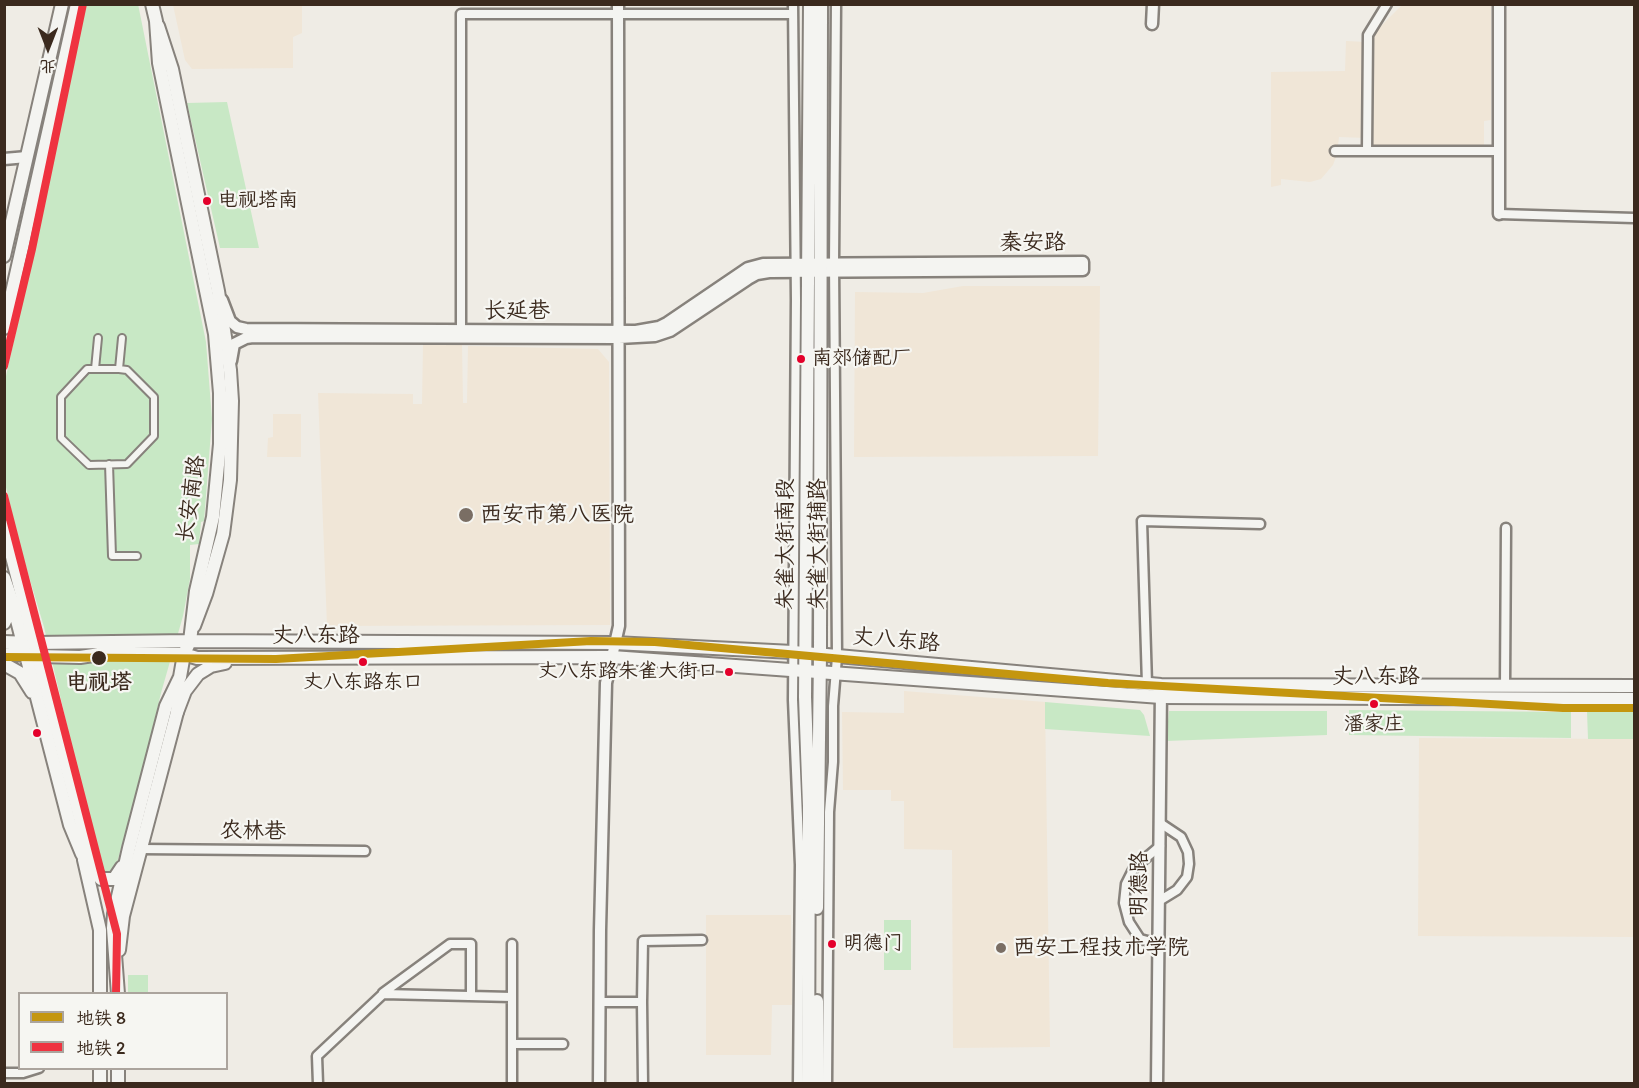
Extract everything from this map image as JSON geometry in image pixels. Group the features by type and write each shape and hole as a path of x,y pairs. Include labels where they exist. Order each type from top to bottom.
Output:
{"main road":[{"path":"4,256 62,4"},
{"path":"4,328 77,4"},
{"name":"长安南路","path":"118,992 113,928 126,860 166,706 180,677 184,654 191,635 196,591 208,544 218,482 220,436 218,367 211,312 159,63 156,21 152,4"},
{"name":"朱雀大街南段","path":"808,1083 809,806 800,671 806,653 822,268 810,4"},
{"name":"朱雀大街南段","path":"818,1083 821,4"},
{"path":"156,21 172,69 218,291 230,370 232,428 228,499 217,561 191,635"},
{"path":"45,77 68,48"},
{"path":"4,526 40,708 70,825 84,861 100,930 100,992"},
{"path":"5,579 30,649 81,822 101,879 114,879 126,860"},
{"path":"4,623 9,613 5,579"},
{"name":"丈八东路","path":"30,649 191,635 614,643 820,654 1147,684 1161,691 1635,686"},
{"path":"4,642 30,649"},
{"path":"4,654 30,649"},
{"name":"丈八东路","path":"30,649 80,657 107,653 184,654 196,657 612,657 800,671 1161,691 1635,699"},
{"path":"117,975 121,923 177,712 188,686 198,674 216,664 260,657"},
{"path":"4,663 24,678 40,708"},
{"path":"177,712 180,677"},
{"path":"81,822 84,861"}],"street":[{"name":"朱雀大街辅路","path":"826,1083 829,812 837,657 822,268 836,4"},
{"path":"1152,24 1153,4"},
{"path":"1367,151 1368,35 1387,4"},
{"path":"1499,4 1499,214 1635,218"},
{"path":"461,330 461,14 618,9 793,9"},
{"path":"599,1083 606,683 619,626 618,9"},
{"name":"朱雀大街辅路","path":"793,9 795,268 793,652 800,671 794,756 800,831 798,1083"},
{"path":"1335,151 1499,152"},
{"path":"4,159 27,157"},
{"name":"秦安路","path":"1083,262 1083,270 822,268 1083,262"},
{"name":"长延巷","path":"218,291 230,321 237,327 246,329 461,330 619,335 643,338 670,331 757,274 795,268 822,268"},
{"name":"长延巷","path":"230,370 234,344 253,337 619,335"},
{"path":"95,369 98,338"},
{"path":"119,369 122,338"},
{"path":"87,369 119,369 127,370 154,398 154,436 127,464 89,465 61,438 61,397 87,369"},
{"path":"109,464 112,556 137,556"},
{"path":"1147,684 1142,521 1260,524"},
{"path":"1505,686 1506,528"},
{"name":"明德路","path":"1157,1083 1161,691"},
{"path":"1159,901 1177,890 1187,877 1189,864 1188,852 1181,837 1160,823"},
{"path":"1159,944 1140,939 1129,922 1124,903 1126,884 1134,868 1160,846"},
{"name":"农林巷","path":"141,849 364,851"},
{"path":"643,1083 643,941 702,940"},
{"path":"318,1083 317,1056 382,994 450,944 471,945 471,996"},
{"path":"512,944 512,1083"},
{"path":"382,994 512,997"},
{"path":"600,1002 642,1002"},
{"path":"512,1044 563,1044"},
{"path":"4,1073 23,1073 33,1070"}],"shaded area":[{"path":"173,5 302,5 302,33 293,37 293,68 192,69 185,60"},
{"path":"1402,5 1491,5 1491,120 1484,121 1484,149 1369,149 1370,50 1376,31"},
{"path":"1346,41 1367,42 1366,138 1339,137 1333,165 1321,179 1310,182 1281,179 1281,185 1271,187 1271,72 1345,71"},
{"path":"963,286 1100,286 1098,456 854,457 855,292 923,293"},
{"name":"西安市第八医院","path":"423,345 462,345 463,403 467,403 468,346 598,349 609,362 610,625 327,626 318,393 413,394 413,404 422,404"},
{"path":"273,414 301,414 301,457 267,457 268,438 273,437"},
{"name":"西安工程技术学院","path":"904,691 1045,702 1050,1047 953,1048 952,850 904,849 904,801 891,801 891,790 843,790 842,712 904,713"},
{"path":"1419,738 1634,739 1634,937 1418,936"},
{"path":"706,915 791,915 792,1005 772,1005 771,1055 706,1055"}],"green space":[{"path":"138,4 206,342 212,419 204,521 201,522 199,544 190,545 190,579 183,616 116,866 113,871 107,873 103,870 98,858 44,627 19,543 5,483 4,385 44,206 85,5"},
{"path":"227,102 259,248 220,248 187,103"},
{"path":"1045,702 1140,710 1144,715 1150,736 1045,729"},
{"path":"1349,710 1571,712 1571,738 1349,735"},
{"path":"1169,711 1327,711 1327,735 1166,741"},
{"path":"1587,711 1634,711 1634,739 1588,739"},
{"path":"884,920 911,920 911,970 884,970"},
{"path":"128,975 148,975 148,992 128,992"}],"metro line":[{"name":"2","path":"4,366 32,249 83,4"},
{"name":"2","path":"4,496 117,934 116,992"},
{"name":"8","path":"4,657 276,659 591,641 655,642 1108,683 1563,708 1634,708"}],"place":[{"name":"电视塔南","path":"207,201"},
{"name":"南郊储配厂","path":"801,359"},
{"name":"西安市第八医院","path":"466,515"},
{"name":"电视塔","path":"99,658"},
{"name":"丈八东路东口","path":"363,662"},
{"name":"丈八东路朱雀大街口","path":"729,672"},
{"name":"潘家庄","path":"1374,704"},
{"name":"明德门","path":"832,944"},
{"name":"西安工程技术学院","path":"1001,948"}]}
